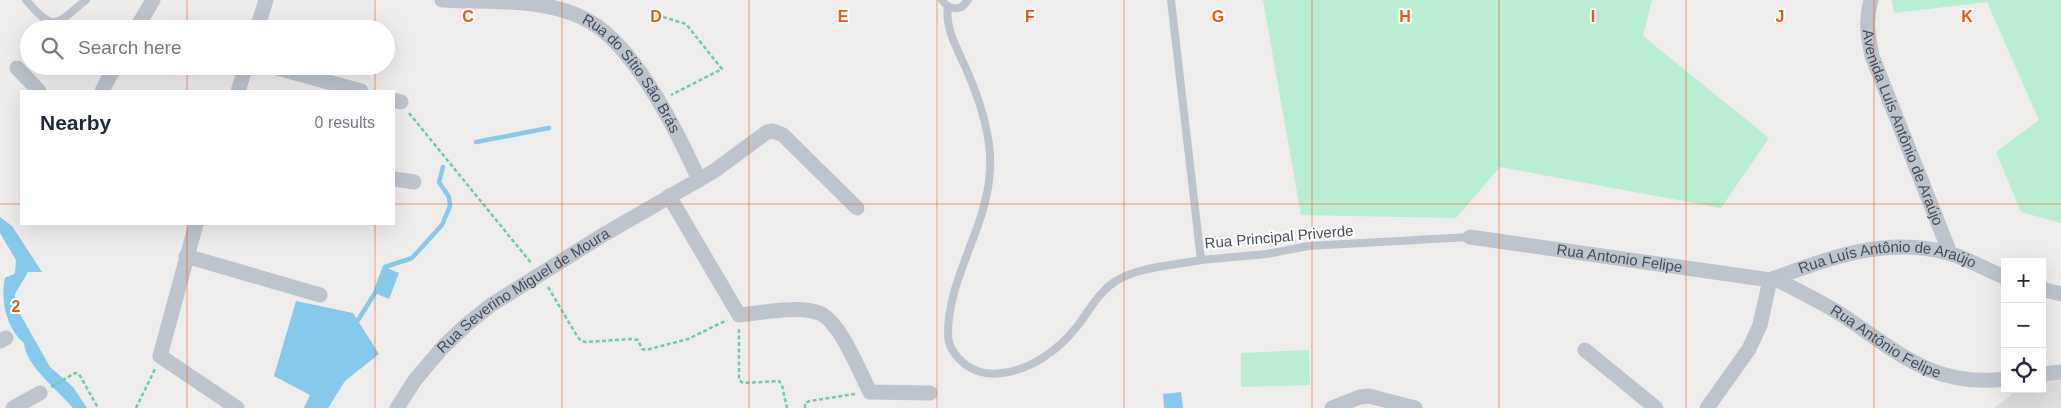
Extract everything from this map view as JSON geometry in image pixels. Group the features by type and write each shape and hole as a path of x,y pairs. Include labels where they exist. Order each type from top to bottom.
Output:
{"street":[{"path":"141,20 153,0"},
{"path":"260,20 266,0"},
{"name":"Rua do Sítio São Brás","path":"442,0 540,5 576,15 596,26 614,41 658,101 677,133 699,180"},
{"name":"Avenida Luís Antônio de Araújo","path":"1871,0 1866,27 1872,56 1950,253"},
{"path":"17,68 20,71"},
{"path":"24,75 38,90"},
{"path":"103,90 110,75"},
{"path":"238,90 243,75"},
{"path":"303,75 358,90"},
{"name":"Rua Severino Miguel de Moura","path":"397,408 415,380 466,325 491,305 728,162 762,134 773,131 783,135 857,208"},
{"path":"395,179 414,182"},
{"path":"669,196 739,315 805,310 817,312 833,323 870,392 930,393"},
{"path":"196,225 160,356 237,408"},
{"name":"Rua Antonio Felipe","path":"1470,237 1772,279"},
{"name":"Rua Luís Antônio de Araújo","path":"1772,279 1847,253 1882,248 1918,248 1950,253 2001,275"},
{"path":"186,256 320,295"},
{"path":"1707,408 1749,349 1760,325 1772,279"},
{"name":"Rua Antônio Felipe","path":"1772,279 1829,308 1922,368 1962,380 2001,379"},
{"path":"2046,290 2061,294"},
{"path":"1585,350 1656,408"},
{"path":"2046,374 2061,372"},
{"path":"13,408 46,390"},
{"path":"1332,408 1360,397 1369,396 1415,408"}],"lane":[{"path":"26,0 45,20"},
{"path":"58,20 86,0"},
{"path":"942,0 948,7 948,23 971,80 989,141 990,169 986,202 975,237 954,285 948,309 948,337 956,357 974,371 990,374 1012,372 1031,365 1051,352 1074,330 1103,290 1118,279 1147,270 1201,260"},
{"path":"948,7 962,7 968,0"},
{"name":"Rua Principal Priverde","path":"1171,0 1201,260 1268,254 1308,246 1470,237"}],"path":[{"path":"658,101 722,68 686,24 663,17"},
{"path":"397,101 540,274 581,341 632,339 638,340 642,349 646,350 688,339 739,315 738,380 743,383 779,381 782,385 787,408"},
{"path":"136,408 149,385 160,356"},
{"path":"46,390 75,373 82,378 98,408"},
{"path":"805,408 805,403 810,401 870,392"}],"shaded area":[{"path":"2046,377 2061,377 2061,408 1994,408 2014,393 2046,393"}],"green space":[{"path":"1263,0 1652,0 1643,36 1769,138 1721,208 1500,167 1456,218 1301,215"},
{"path":"1892,0 2061,0 2061,223 2021,212 1996,152 2039,120 1987,2 1894,13"},
{"path":"1309,350 1310,385 1241,387 1241,353"}],"water":[{"path":"0,217 12,226 42,272 28,272 15,294 15,305 50,367 73,387 87,408 73,408 43,377 30,360 24,343 18,337 9,321 4,304 4,286 5,278 15,273 16,260 0,233"},
{"path":"385,267 399,273 389,299 375,293"},
{"path":"296,301 353,313 379,354 345,381 328,408 304,408 310,395 274,376"},
{"path":"1181,392 1183,408 1164,408 1163,394"}],"waterway":[{"path":"476,142 549,128"},
{"path":"358,320 375,293 385,267 412,258 442,225 450,206 449,197 439,182 443,167"}]}
